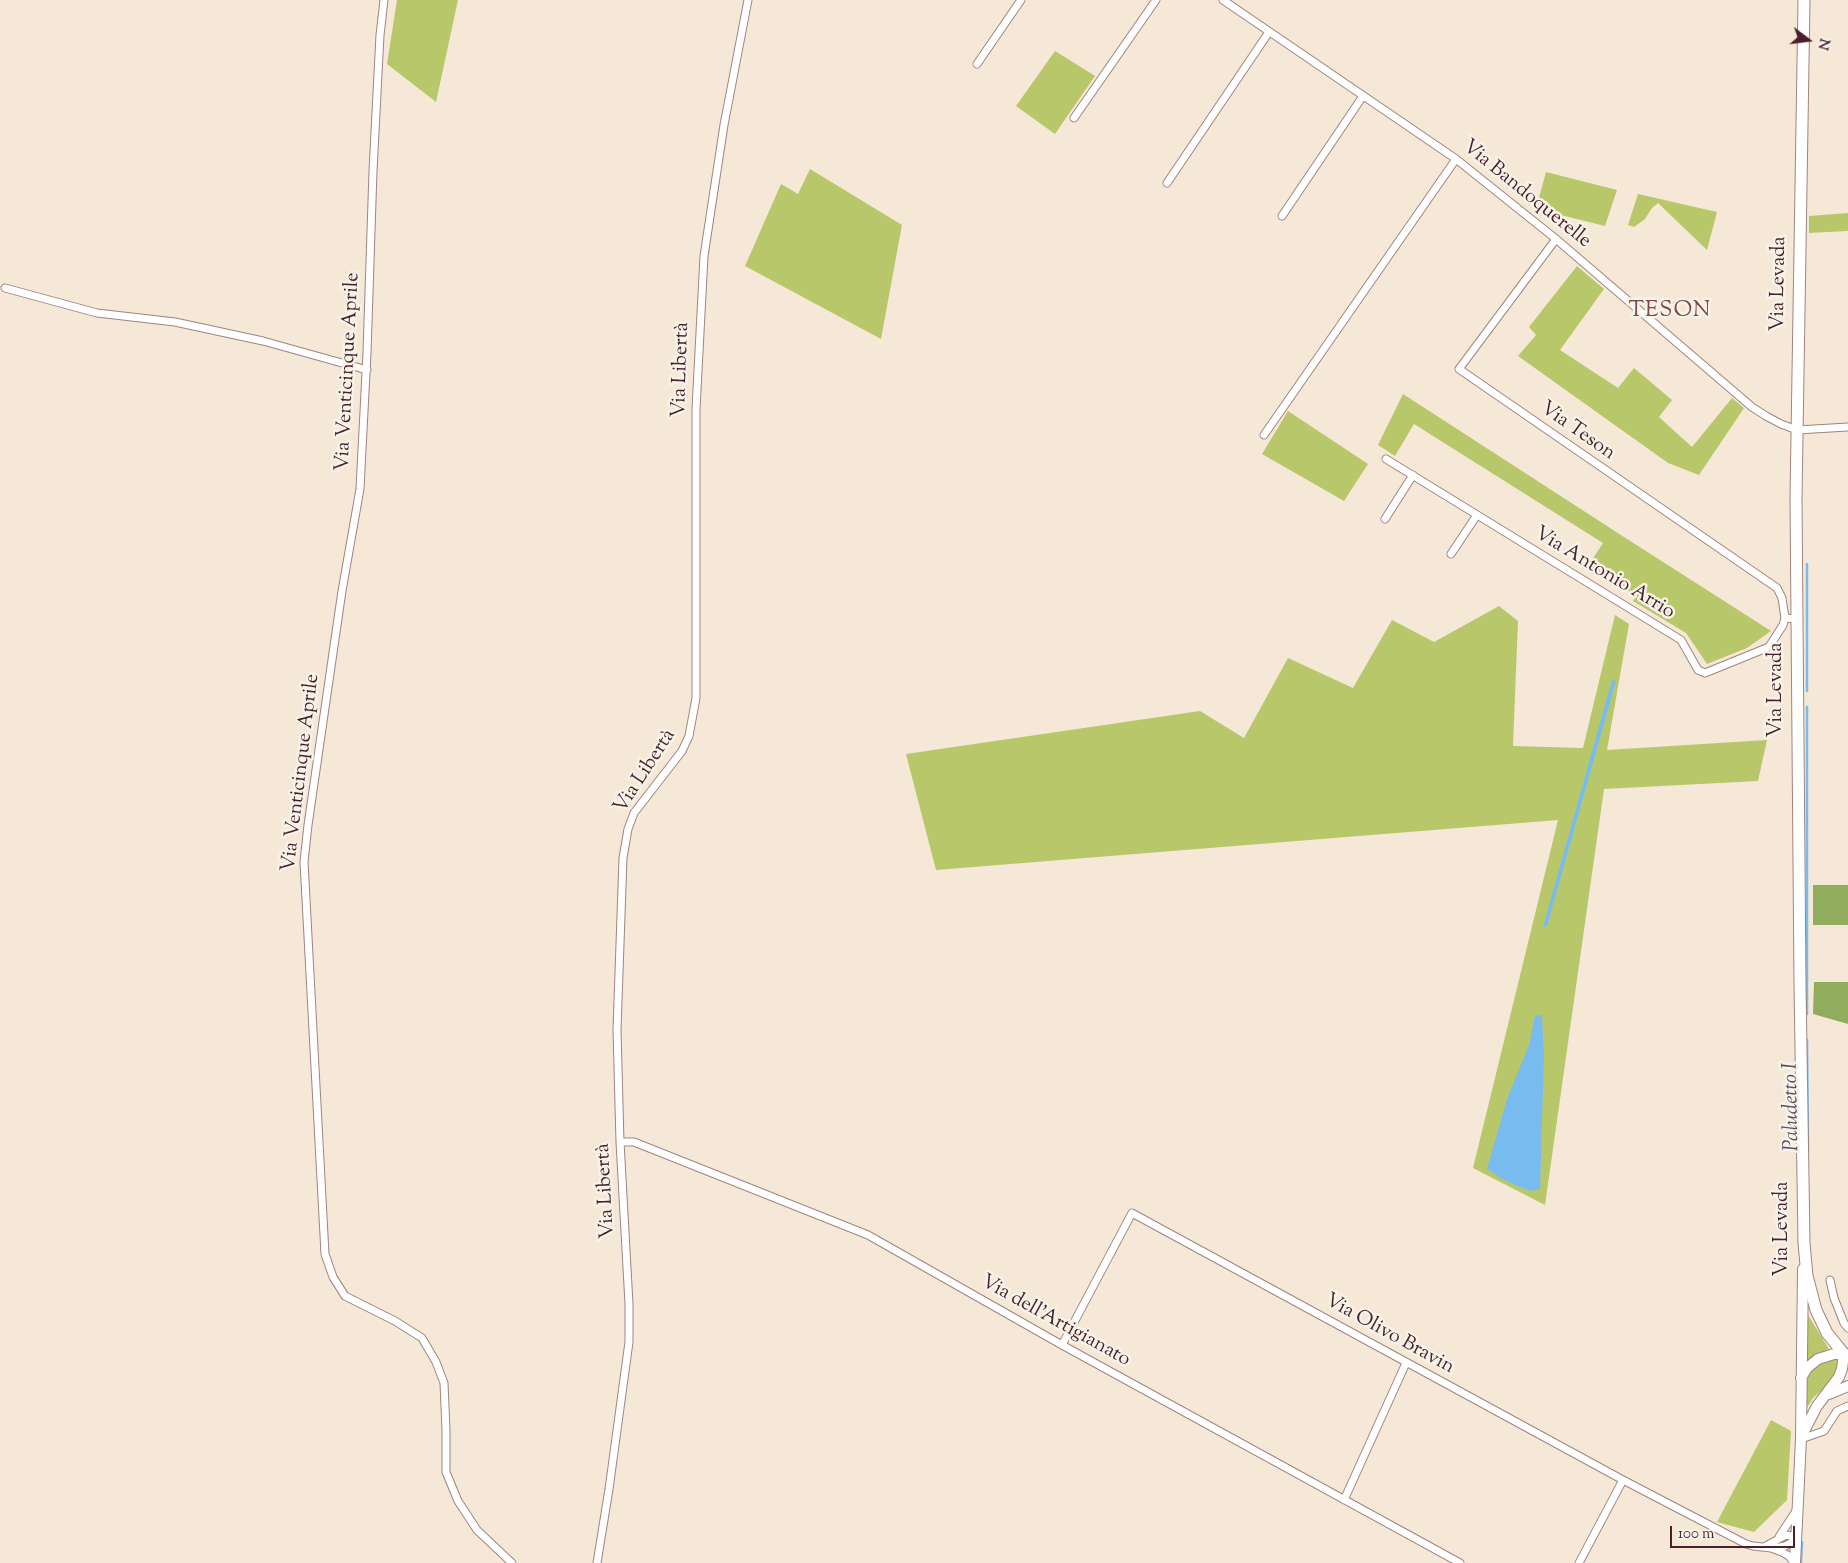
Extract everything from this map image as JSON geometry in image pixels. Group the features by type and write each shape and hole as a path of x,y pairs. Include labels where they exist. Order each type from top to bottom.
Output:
{"main road":[{"name":"Via Levada","path":"1794,1563 1801,1439 1800,1379 1804,1243 1790,618 1796,430 1804,0"},
{"path":"1804,1243 1807,1276 1816,1310 1827,1333 1846,1356"},
{"path":"1800,1379 1807,1368 1818,1359 1834,1354 1846,1356"},
{"name":"Via Levada","path":"1801,1439 1810,1417 1839,1378 1846,1356"},
{"path":"1826,1395 1848,1386"}],"street":[{"name":"Via Venticinque Aprile","path":"384,0 380,35 367,370 360,489 342,591 304,862 324,1254 333,1277 345,1296 395,1321 422,1338 432,1354 444,1383 446,1472 458,1501 477,1530 512,1563"},
{"name":"Via Libertà","path":"597,1563 610,1488 629,1342 629,1304 616,1030 623,858 628,829 634,813 682,751 689,736 695,708 696,409 704,256 724,125 748,0"},
{"path":"977,64 1021,0"},
{"path":"1074,118 1156,0"},
{"name":"Via Bandoquerelle","path":"1223,0 1456,158 1556,239 1752,407 1781,424 1796,430"},
{"path":"1167,183 1269,32"},
{"path":"1282,216 1363,96"},
{"path":"1264,435 1456,158"},
{"name":"Via Teson","path":"1556,239 1459,369 1777,588 1790,618"},
{"path":"5,288 96,313 175,322 264,341 367,370"},
{"path":"1796,430 1848,426"},
{"name":"Via Antonio Arrio","path":"1386,458 1681,640 1698,670 1705,673 1769,647 1783,625 1790,618"},
{"path":"1386,519 1412,475"},
{"path":"1451,554 1477,515"},
{"name":"Via dell'Artigianato","path":"620,1142 634,1142 868,1235 1062,1345 1460,1563"},
{"name":"Via Olivo Bravin","path":"1062,1345 1132,1213 1622,1480 1746,1544 1768,1547 1789,1556 1794,1563"},
{"path":"1830,1280 1834,1298 1844,1323 1848,1328"},
{"path":"1344,1500 1406,1363"},
{"path":"1801,1439 1824,1431 1837,1411 1848,1406"},
{"path":"1579,1563 1622,1480"},
{"path":"1779,1538 1797,1510"},
{"path":"1768,1547 1786,1535 1796,1539"},
{"path":"1768,1547 1785,1546 1796,1539"}],"green space":[{"path":"397,0 458,0 436,102 387,64"},
{"path":"1055,51 1095,76 1055,134 1016,106"},
{"path":"810,169 902,225 881,339 745,266 781,184 798,194"},
{"path":"1546,172 1617,190 1605,226 1536,209"},
{"path":"1638,194 1717,212 1707,250 1658,203 1652,208 1645,219 1634,227 1628,225"},
{"path":"1848,213 1848,231 1809,233 1809,216"},
{"path":"1577,266 1604,289 1560,350 1618,388 1634,368 1672,400 1659,417 1692,447 1732,398 1744,408 1699,475 1668,463 1518,356 1536,335 1529,327"},
{"path":"1403,394 1771,631 1747,648 1707,664 1686,633 1633,601 1636,596 1588,566 1603,543 1414,424 1395,456 1378,445"},
{"path":"1288,411 1368,464 1344,501 1262,454"},
{"path":"1499,606 1518,621 1513,746 1583,748 1615,615 1629,624 1607,750 1767,740 1758,781 1604,789 1545,1205 1473,1168 1558,820 936,870 906,754 1200,711 1244,738 1288,658 1353,688 1392,620 1434,642"},
{"path":"1813,885 1848,885 1848,925 1813,925"},
{"path":"1814,982 1848,982 1848,1024 1813,1014"},
{"path":"1807,1316 1829,1349 1806,1361"},
{"path":"1837,1358 1838,1367 1834,1376 1828,1385 1813,1398 1805,1411 1806,1377 1817,1363"},
{"path":"1771,1420 1791,1431 1787,1500 1754,1532 1717,1522"}],"water":[{"path":"1612,680 1616,681 1547,926 1543,927"},
{"path":"1542,1015 1544,1057 1540,1189 1530,1191 1506,1181 1487,1169 1507,1099 1529,1045 1535,1016"}],"waterway":[{"path":"1807,564 1807,691"},
{"path":"1807,707 1807,1014"},
{"name":"Paludetto I","path":"1807,1040 1808,1150"},
{"name":"Paludetto I","path":"1801,1563 1802,1542"}],"district":[{"name":"TESON","path":"1670,312"}]}
